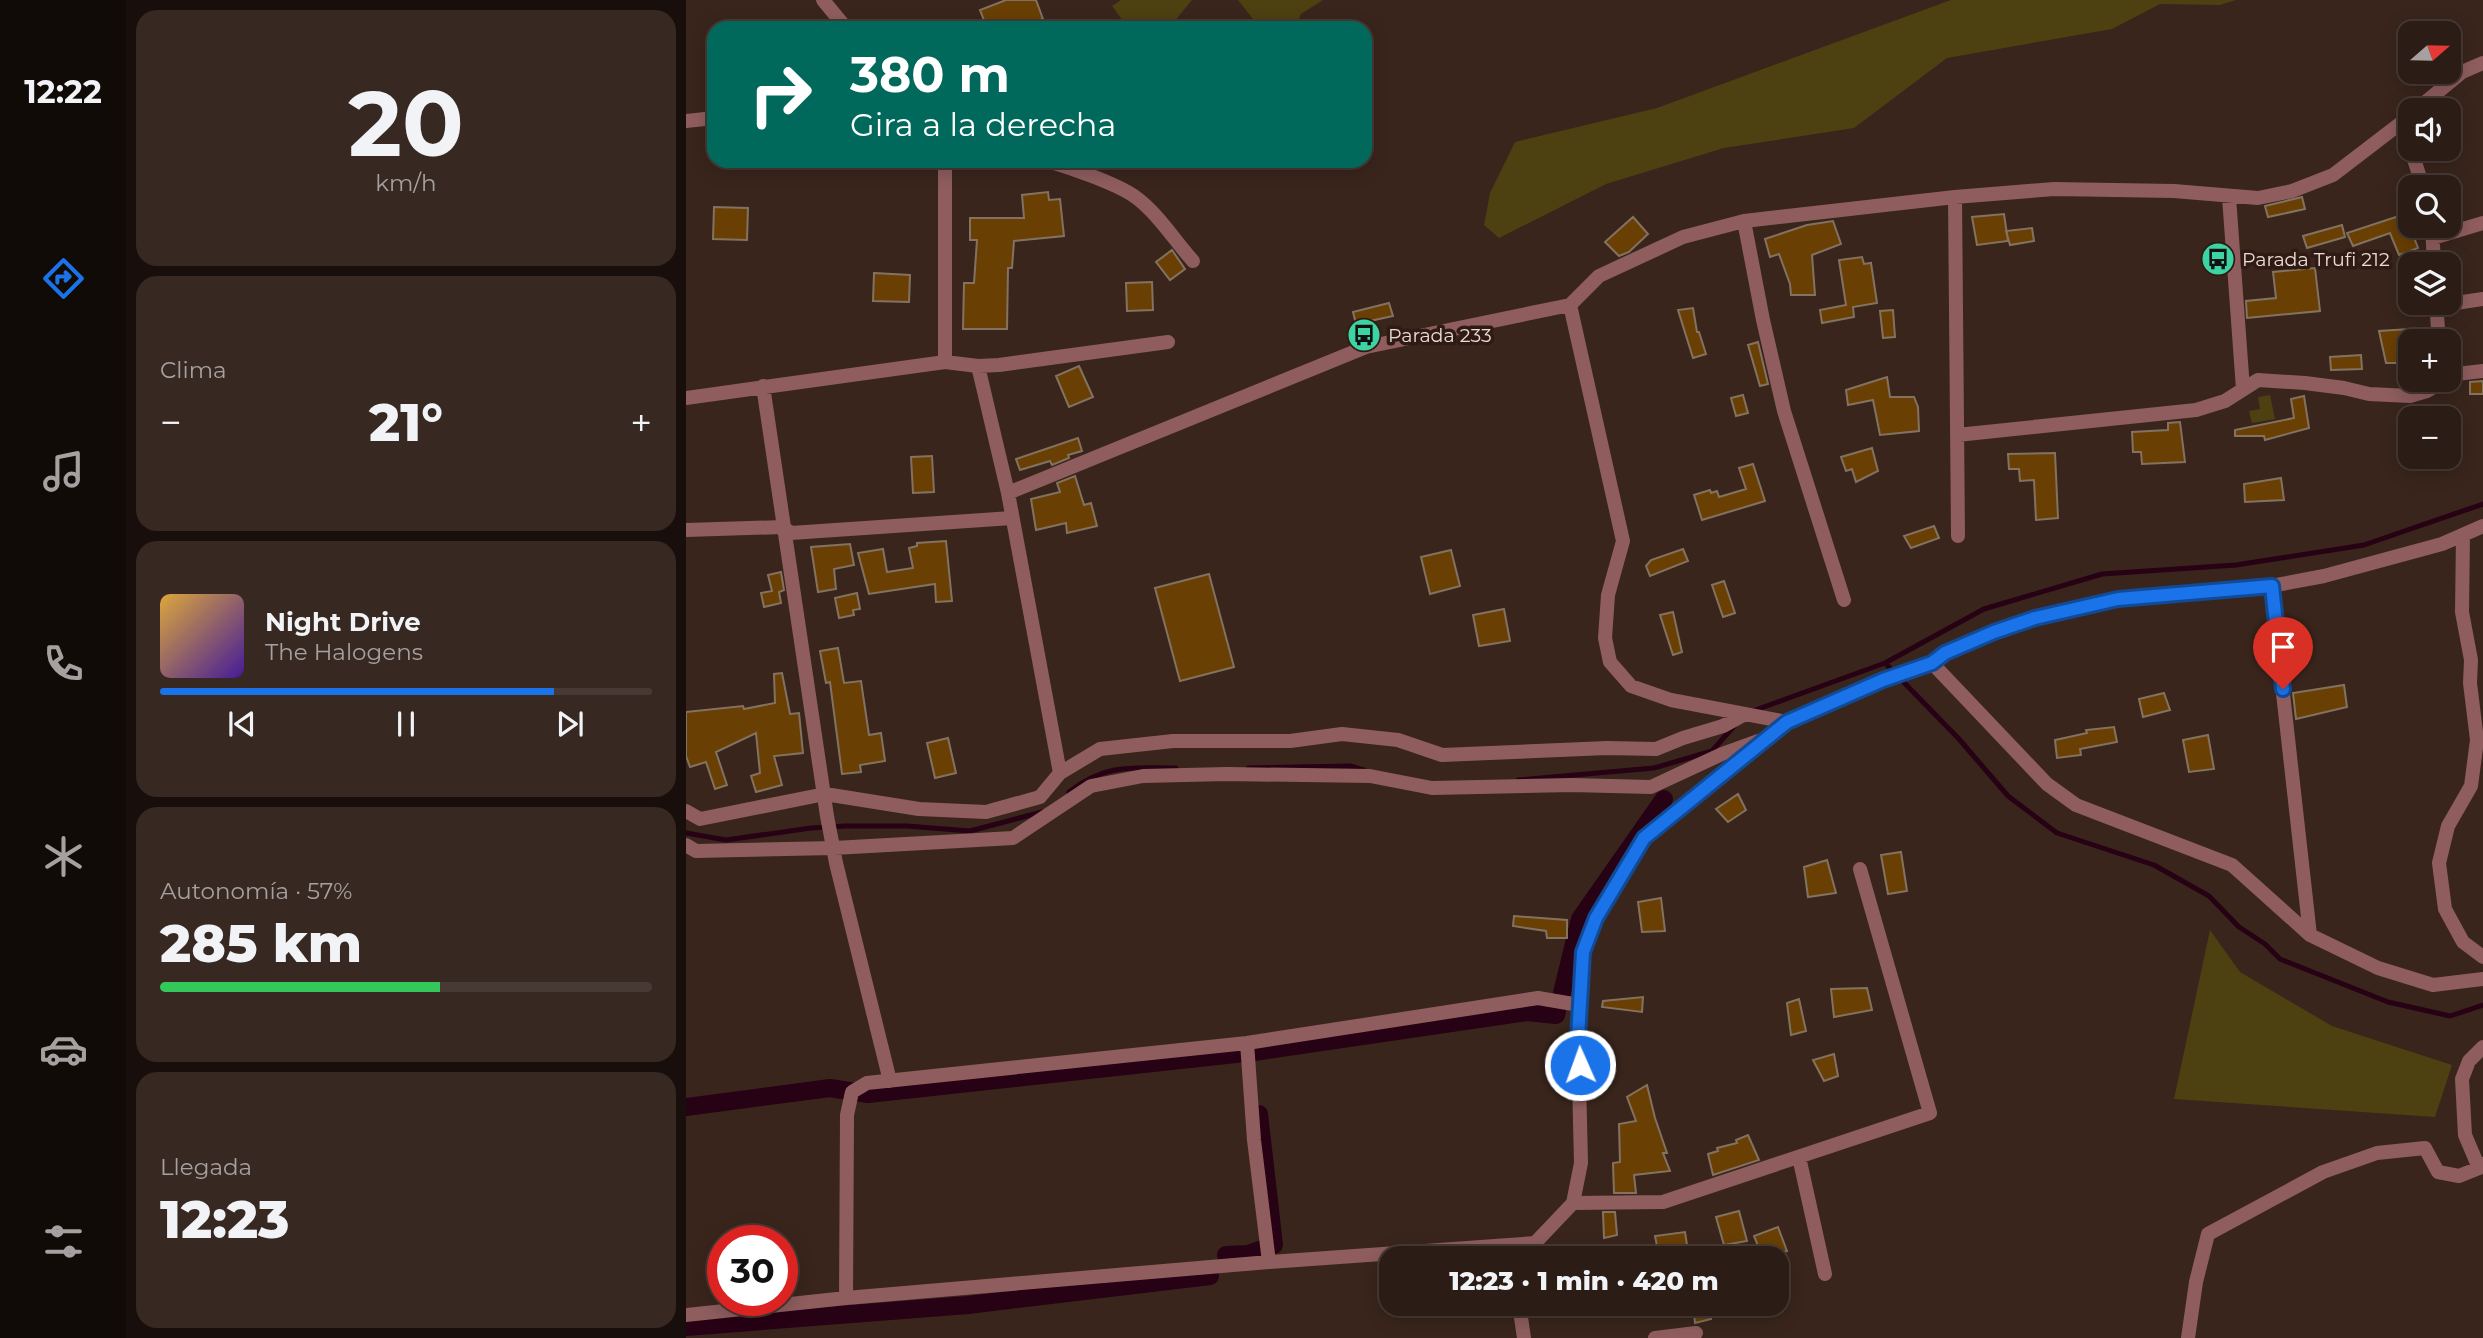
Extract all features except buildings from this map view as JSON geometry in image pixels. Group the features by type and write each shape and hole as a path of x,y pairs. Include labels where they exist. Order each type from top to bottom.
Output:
{"street":[{"path":"823,0 840,21"},
{"path":"2431,98 2462,72 2483,63"},
{"path":"686,121 707,119"},
{"path":"1008,493 1366,347 1570,305 1599,276 1684,237 1744,221 1955,197 2054,189 2174,191 2258,198 2292,191 2333,175 2398,125"},
{"path":"945,168 945,362"},
{"path":"1072,168 1133,195 1158,218 1193,261"},
{"path":"1955,197 1958,536"},
{"path":"2230,197 2243,389"},
{"path":"1744,221 1784,411 1844,600"},
{"path":"2461,227 2483,223"},
{"path":"2461,301 2483,299"},
{"path":"1570,305 1623,541 1608,595 1605,638 1610,662 1631,686 1671,700 1787,722"},
{"path":"686,398 945,362 978,366 999,365 1168,342"},
{"path":"978,366 1008,493 1060,773"},
{"path":"2461,374 2483,371"},
{"path":"1957,435 2196,410 2225,401 2258,380 2305,383 2369,394 2410,396 2424,392"},
{"path":"762,386 827,816 890,1081"},
{"path":"686,530 783,527 791,533 1012,518"},
{"path":"1533,1246 1573,1203 1581,1163 1580,1005 1583,952 1596,918 1644,838 1787,722 1883,680 1932,663 1945,653 1994,632 2035,618 2106,601 2272,586 2324,576 2442,544 2483,527"},
{"path":"2463,535 2462,612 2471,660 2470,683 2477,740 2471,786 2448,827 2439,863 2445,909 2463,942 2483,957"},
{"path":"2272,586 2310,935"},
{"path":"1932,663 2047,785 2076,805 2232,865 2310,935 2378,968 2432,985 2483,979"},
{"path":"686,811 700,820 825,794 919,809 986,812 1040,797 1060,773 1100,749 1173,741 1290,741 1342,734 1398,740 1441,755 1607,748 1656,750 1683,738 1723,726 1745,714"},
{"path":"686,845 696,851 832,843 1013,838 1091,786 1143,776 1370,776 1432,789 1571,785 1651,787 1722,754 1768,738"},
{"path":"1573,1203 1663,1202 1930,1113 1860,869"},
{"path":"846,1298 847,1115 852,1092 867,1083 1247,1043 1538,998 1580,1005"},
{"path":"1247,1043 1254,1140 1269,1262"},
{"path":"2188,1338 2196,1282 2208,1234 2323,1172 2377,1153 2425,1148 2438,1172 2459,1176 2481,1166 2465,1135 2462,1079 2469,1061 2483,1047"},
{"path":"1799,1157 1825,1275"},
{"path":"686,1315 846,1298 1269,1262 1535,1243"},
{"path":"1521,1316 1524,1338"},
{"path":"1655,1338 1696,1333"}],"shaded area":[{"path":"1121,0 1192,0 1175,21 1123,21 1112,6"},
{"path":"1238,0 1323,0 1301,14 1298,21 1254,21"},
{"path":"1951,0 2236,0 2220,5 2160,4 2112,29 1947,58 1854,128 1724,148 1606,184 1499,238 1484,225 1490,193 1515,142 1657,108"},
{"path":"2270,395 2275,419 2252,423 2249,411 2260,409 2258,397"},
{"path":"2210,930 2240,972 2332,1026 2452,1065 2435,1117 2174,1099"}],"waterway":[{"path":"1885,663 1984,609 2102,574 2236,565 2364,545 2483,504"},
{"path":"1753,711 1885,663 1959,739 2008,796 2057,833 2154,865 2209,896 2239,927 2265,944 2280,959 2388,1002 2450,1016 2483,1005"},
{"path":"1518,780 1654,768 1712,751 1735,725"},
{"path":"1248,768 1350,766 1364,770"},
{"path":"1069,792 1095,776 1120,769 1176,768"},
{"path":"1562,993 1580,919 1664,799"},
{"path":"686,833 726,840 845,826 907,826 970,831 1042,812"},
{"path":"686,1107 830,1088 868,1094 1254,1052 1527,1012 1556,1015 1557,1011"},
{"path":"1226,1255 1248,1254 1274,1245 1259,1114"},
{"path":"686,1327 968,1305 1210,1276"}],"place":[{"name":"Parada Trufi 212","path":"2218,259"},
{"name":"Parada 233","path":"1364,335"}],"route":[{"path":"1580,1065 1578,1038 1583,952 1596,918 1644,838 1787,722 1883,680 1932,663 1945,653 1994,632 2035,618 2118,599 2272,586 2283,689"}]}
